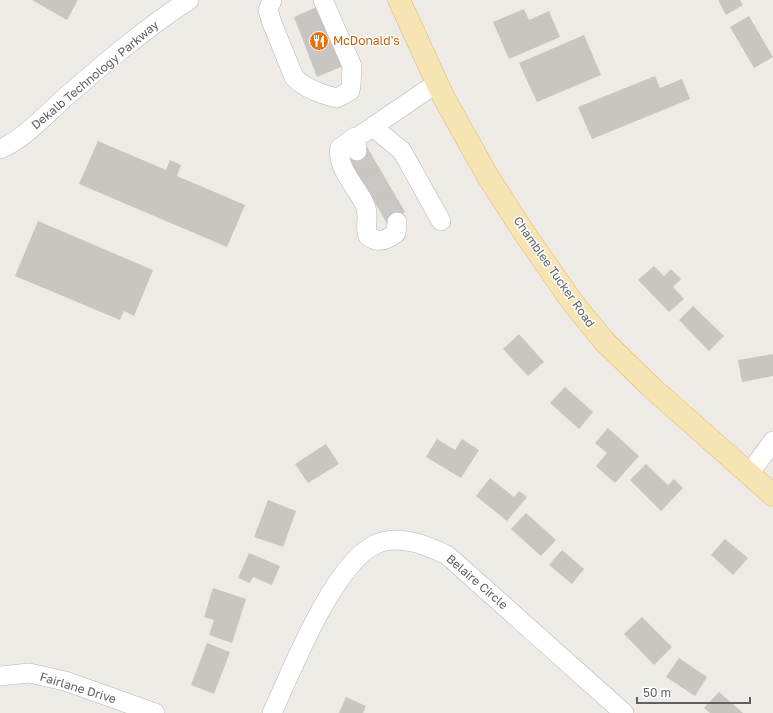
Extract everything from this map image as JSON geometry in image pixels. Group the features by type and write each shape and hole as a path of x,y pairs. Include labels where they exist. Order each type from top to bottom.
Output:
{"main road":[{"name":"Chamblee Tucker Road","path":"399,0 437,83 487,175 572,302 604,341 652,387 773,495"}],"street":[{"name":"Dekalb Technology Parkway","path":"0,149 28,131 70,93 150,28 189,0"},
{"path":"272,0 268,10 294,78 300,83 326,95 337,98 350,91 352,85 352,66 323,0"},
{"path":"397,222 396,233 387,240 379,241 368,236 366,229 369,215 365,204 346,172 339,154 340,148 356,144 388,115 437,83"},
{"path":"388,115 400,137 402,150 441,221"},
{"path":"373,127 402,150"},
{"path":"749,474 773,441"},
{"name":"Belaire Circle","path":"272,713 314,622 342,576 358,556 375,544 396,540 421,543 447,555 624,713"},
{"name":"Fairlane Drive","path":"0,676 29,673 65,681 155,713"}],"building":[{"path":"32,0 78,0 67,20"},
{"path":"718,0 740,0 743,5 726,15"},
{"name":"McDonald's","path":"319,6 346,65 317,77 294,17"},
{"path":"524,9 529,20 549,11 560,37 509,59 493,22"},
{"path":"749,16 773,57 754,68 730,27"},
{"path":"584,35 601,75 537,102 519,63"},
{"path":"655,76 660,88 682,79 690,99 592,139 578,107"},
{"path":"98,141 166,170 170,160 181,165 177,176 245,205 227,247 79,184"},
{"path":"367,147 405,212 387,223 348,158"},
{"path":"38,221 153,270 134,316 124,311 120,320 15,276"},
{"path":"654,266 664,276 671,269 681,279 673,287 684,299 669,312 638,280"},
{"path":"693,306 724,336 709,351 679,320"},
{"path":"519,334 544,362 528,376 503,349"},
{"path":"773,354 773,376 742,382 738,360"},
{"path":"565,387 593,412 579,429 550,403"},
{"path":"608,428 639,456 615,483 596,466 607,453 595,443"},
{"path":"437,439 455,450 462,439 479,450 461,478 426,457"},
{"path":"326,444 339,464 308,483 295,464"},
{"path":"646,464 668,485 674,479 683,488 661,511 630,480"},
{"path":"490,478 514,497 519,491 527,497 507,521 476,496"},
{"path":"268,500 296,511 283,547 254,537"},
{"path":"526,513 556,540 541,556 511,529"},
{"path":"725,539 748,558 733,575 711,555"},
{"path":"562,550 584,569 572,584 549,565"},
{"path":"249,553 280,566 272,585 253,577 250,583 238,578"},
{"path":"213,588 246,599 232,643 209,635 214,620 204,617"},
{"path":"642,617 672,647 654,665 624,634"},
{"path":"207,643 230,652 214,694 191,685"},
{"path":"679,658 707,677 695,696 666,677"},
{"path":"719,692 743,713 710,713 704,708"},
{"path":"346,697 366,706 363,713 339,713"}],"tunnel":[{"path":"357,151 397,222"}],"place":[{"name":"McDonald's","path":"319,41"}]}
